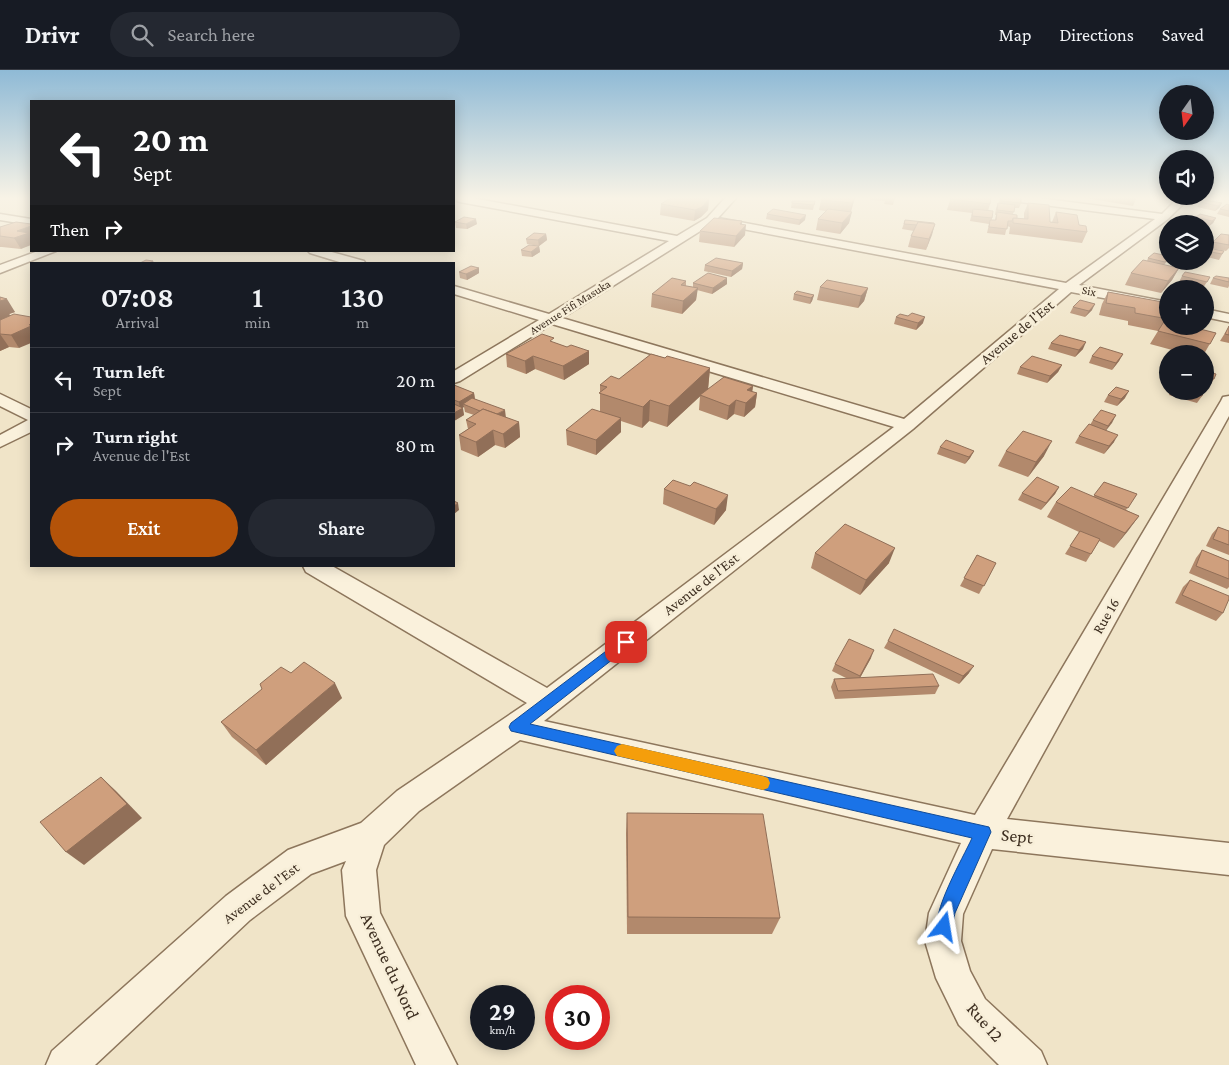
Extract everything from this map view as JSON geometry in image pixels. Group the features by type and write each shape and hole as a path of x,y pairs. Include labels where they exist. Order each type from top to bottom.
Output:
{"street":[{"name":"Avenue Fifi Masuka","path":"455,377 673,243"},
{"name":"Six","path":"836,243 1159,304"},
{"name":"Avenue de l'Est","path":"66,1065 238,908 300,862 371,835 408,801 516,727 907,425 1069,287 1128,243"},
{"path":"0,269 47,252"},
{"path":"317,252 344,262 362,252"},
{"path":"455,290 907,425"},
{"path":"1214,316 1229,318"},
{"path":"0,400 30,415"},
{"name":"Rue 16","path":"983,832 1229,401"},
{"path":"0,442 30,426"},
{"path":"316,567 548,702"},
{"name":"Sept","path":"516,727 983,832 1229,859"},
{"name":"Rue 12","path":"983,832 946,913 943,942 954,978 972,1012 1027,1065"},
{"name":"Avenue du Nord","path":"371,835 359,870 363,916 437,1065"}],"building":[{"path":"529,245 539,246 531,252 521,250"},
{"path":"1214,249 1224,251 1222,254 1214,253"},
{"path":"1154,253 1159,254 1159,261 1148,258"},
{"path":"716,258 743,263 732,271 705,265"},
{"path":"1143,260 1159,264 1159,270 1177,270 1169,280 1131,273"},
{"path":"471,266 479,268 466,274 459,272"},
{"path":"1185,272 1210,277 1208,280 1199,280 1182,276"},
{"path":"708,273 727,278 713,288 693,283"},
{"path":"1216,276 1229,278 1229,282 1213,278"},
{"path":"672,278 686,281 681,285 698,288 683,301 652,294"},
{"path":"827,280 868,288 861,296 820,287"},
{"path":"797,291 814,295 811,298 794,294"},
{"path":"1108,292 1159,301 1159,317 1135,313 1135,308 1106,303"},
{"path":"1080,300 1095,304 1089,311 1073,307"},
{"path":"912,313 925,317 918,323 896,317 900,314 908,316"},
{"path":"14,314 30,317 30,326 11,335 0,334 0,320"},
{"path":"1229,326 1229,335 1225,334"},
{"path":"1214,332 1216,333 1210,344 1174,335 1214,335"},
{"path":"542,334 554,338 550,341 567,347 571,345 589,351 563,366 533,356 525,361 506,354"},
{"path":"1060,335 1086,342 1079,350 1051,343"},
{"path":"1100,347 1123,354 1116,363 1092,356"},
{"path":"651,354 665,358 667,356 710,368 669,406 650,400 643,407 599,393 607,387 600,385 611,376 619,379"},
{"path":"1032,356 1062,365 1050,376 1020,367"},
{"path":"724,377 753,386 747,390 757,393 746,403 736,400 729,406 700,395"},
{"path":"455,385 474,393 459,402 455,400"},
{"path":"1116,387 1129,391 1121,399 1108,395"},
{"path":"472,398 505,410 497,414 483,409 480,411 463,404"},
{"path":"455,404 463,408 455,412"},
{"path":"483,409 519,422 503,434 493,430 476,442 459,435 476,424 466,420"},
{"path":"592,409 621,418 596,440 566,430"},
{"path":"1101,410 1116,415 1108,426 1093,420"},
{"path":"1089,424 1118,435 1109,446 1079,436"},
{"path":"1023,431 1052,441 1036,462 1006,451"},
{"path":"946,440 974,451 969,457 940,447"},
{"path":"1037,477 1059,487 1046,503 1022,493"},
{"path":"673,480 690,486 694,482 728,495 716,509 664,489"},
{"path":"1104,482 1137,494 1128,508 1094,495"},
{"path":"1071,487 1139,516 1125,533 1056,502"},
{"path":"845,524 895,548 866,580 815,553"},
{"path":"1218,527 1229,531 1229,545 1213,539"},
{"path":"1080,531 1100,539 1091,554 1070,546"},
{"path":"1202,550 1229,561 1229,579 1196,566"},
{"path":"977,555 996,563 984,586 964,578"},
{"path":"1190,580 1229,596 1223,613 1182,595"},
{"path":"894,629 974,666 963,676 888,641"},
{"path":"849,639 874,650 860,676 835,664"},
{"path":"304,662 335,683 256,750 221,722 262,689 260,684 281,667 291,673"},
{"path":"933,674 939,686 838,691 834,679"},
{"path":"101,777 127,804 66,852 40,822"},
{"path":"627,813 763,814 780,918 628,917"}],"slow traffic":[{"path":"622,751 763,783"}],"route":[{"path":"626,642 516,727 983,832 946,913 944,927"}]}
